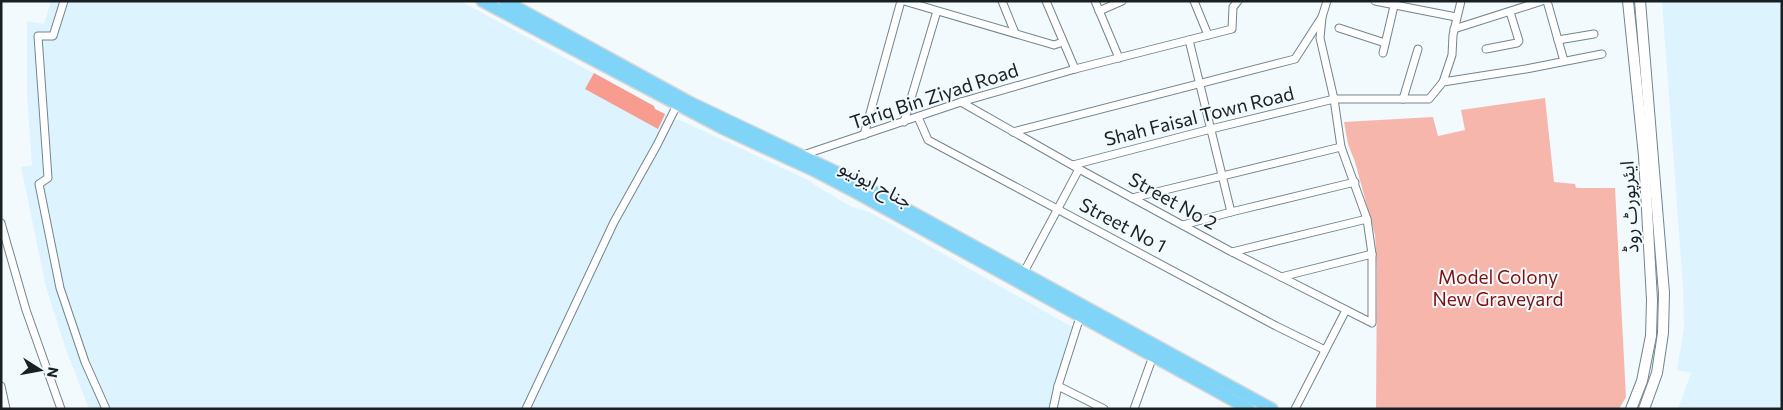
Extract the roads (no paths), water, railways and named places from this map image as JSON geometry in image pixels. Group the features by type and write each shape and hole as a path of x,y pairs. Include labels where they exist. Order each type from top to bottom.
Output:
{"highway":[{"name":"جناح ایونیو","path":"482,1 677,105 855,192 1249,409"},
{"name":"جناح ایونیو","path":"505,1 689,102 853,180 1272,409"}],"main road":[{"name":"ایئرپورٹ روڈ","path":"1628,1 1644,156 1652,300 1651,336 1642,381 1631,409"},
{"name":"ایئرپورٹ روڈ","path":"1640,1 1664,293 1663,333 1657,373 1644,409"}],"street":[{"path":"64,1 53,36 38,36 48,178 39,184 60,288 85,362 106,409"},
{"path":"864,135 902,1 918,3 938,11 1054,45 1064,42"},
{"path":"1002,1 1015,33"},
{"path":"1046,1 1075,69"},
{"path":"1095,1 1119,58"},
{"path":"1099,11 1122,1"},
{"path":"1194,1 1208,35"},
{"name":"Tariq Bin Ziyad Road","path":"803,155 961,102 1075,69 1232,29 1233,7 1238,1"},
{"path":"1281,277 1372,254 1367,219 1341,147 1334,99 1320,38 1322,17 1327,1"},
{"path":"1374,1 1456,16"},
{"path":"1454,29 1542,1"},
{"path":"1547,1 1564,61"},
{"path":"1460,2 1454,29 1452,55 1443,82 1526,69 1602,54"},
{"path":"1383,53 1394,6"},
{"path":"904,122 938,11"},
{"path":"1486,49 1519,41 1510,12"},
{"path":"1013,132 1295,59 1322,17"},
{"path":"1340,28 1385,43"},
{"path":"1558,40 1594,34"},
{"path":"1190,40 1231,212"},
{"path":"1402,100 1418,48"},
{"name":"Shah Faisal Town Road","path":"1076,167 1211,129 1334,99 1402,100 1430,98 1443,82"},
{"name":"Street No 2","path":"961,102 1132,198 1372,324 1372,254"},
{"path":"526,409 614,222 677,105"},
{"name":"Street No 1","path":"918,117 928,140 1276,326 1325,350"},
{"path":"1132,198 1341,147"},
{"path":"1024,272 1058,208 1076,167"},
{"path":"1182,225 1354,182"},
{"path":"1232,252 1367,219"},
{"path":"1,223 26,310 61,409"},
{"path":"1295,409 1346,310"},
{"path":"1053,409 1058,386 1080,317"},
{"path":"1134,409 1153,356"},
{"path":"1,386 5,408"},
{"path":"1058,386 1104,409"}],"park label":[{"name":"Model Colony New Graveyard","path":"1498,288"}]}
